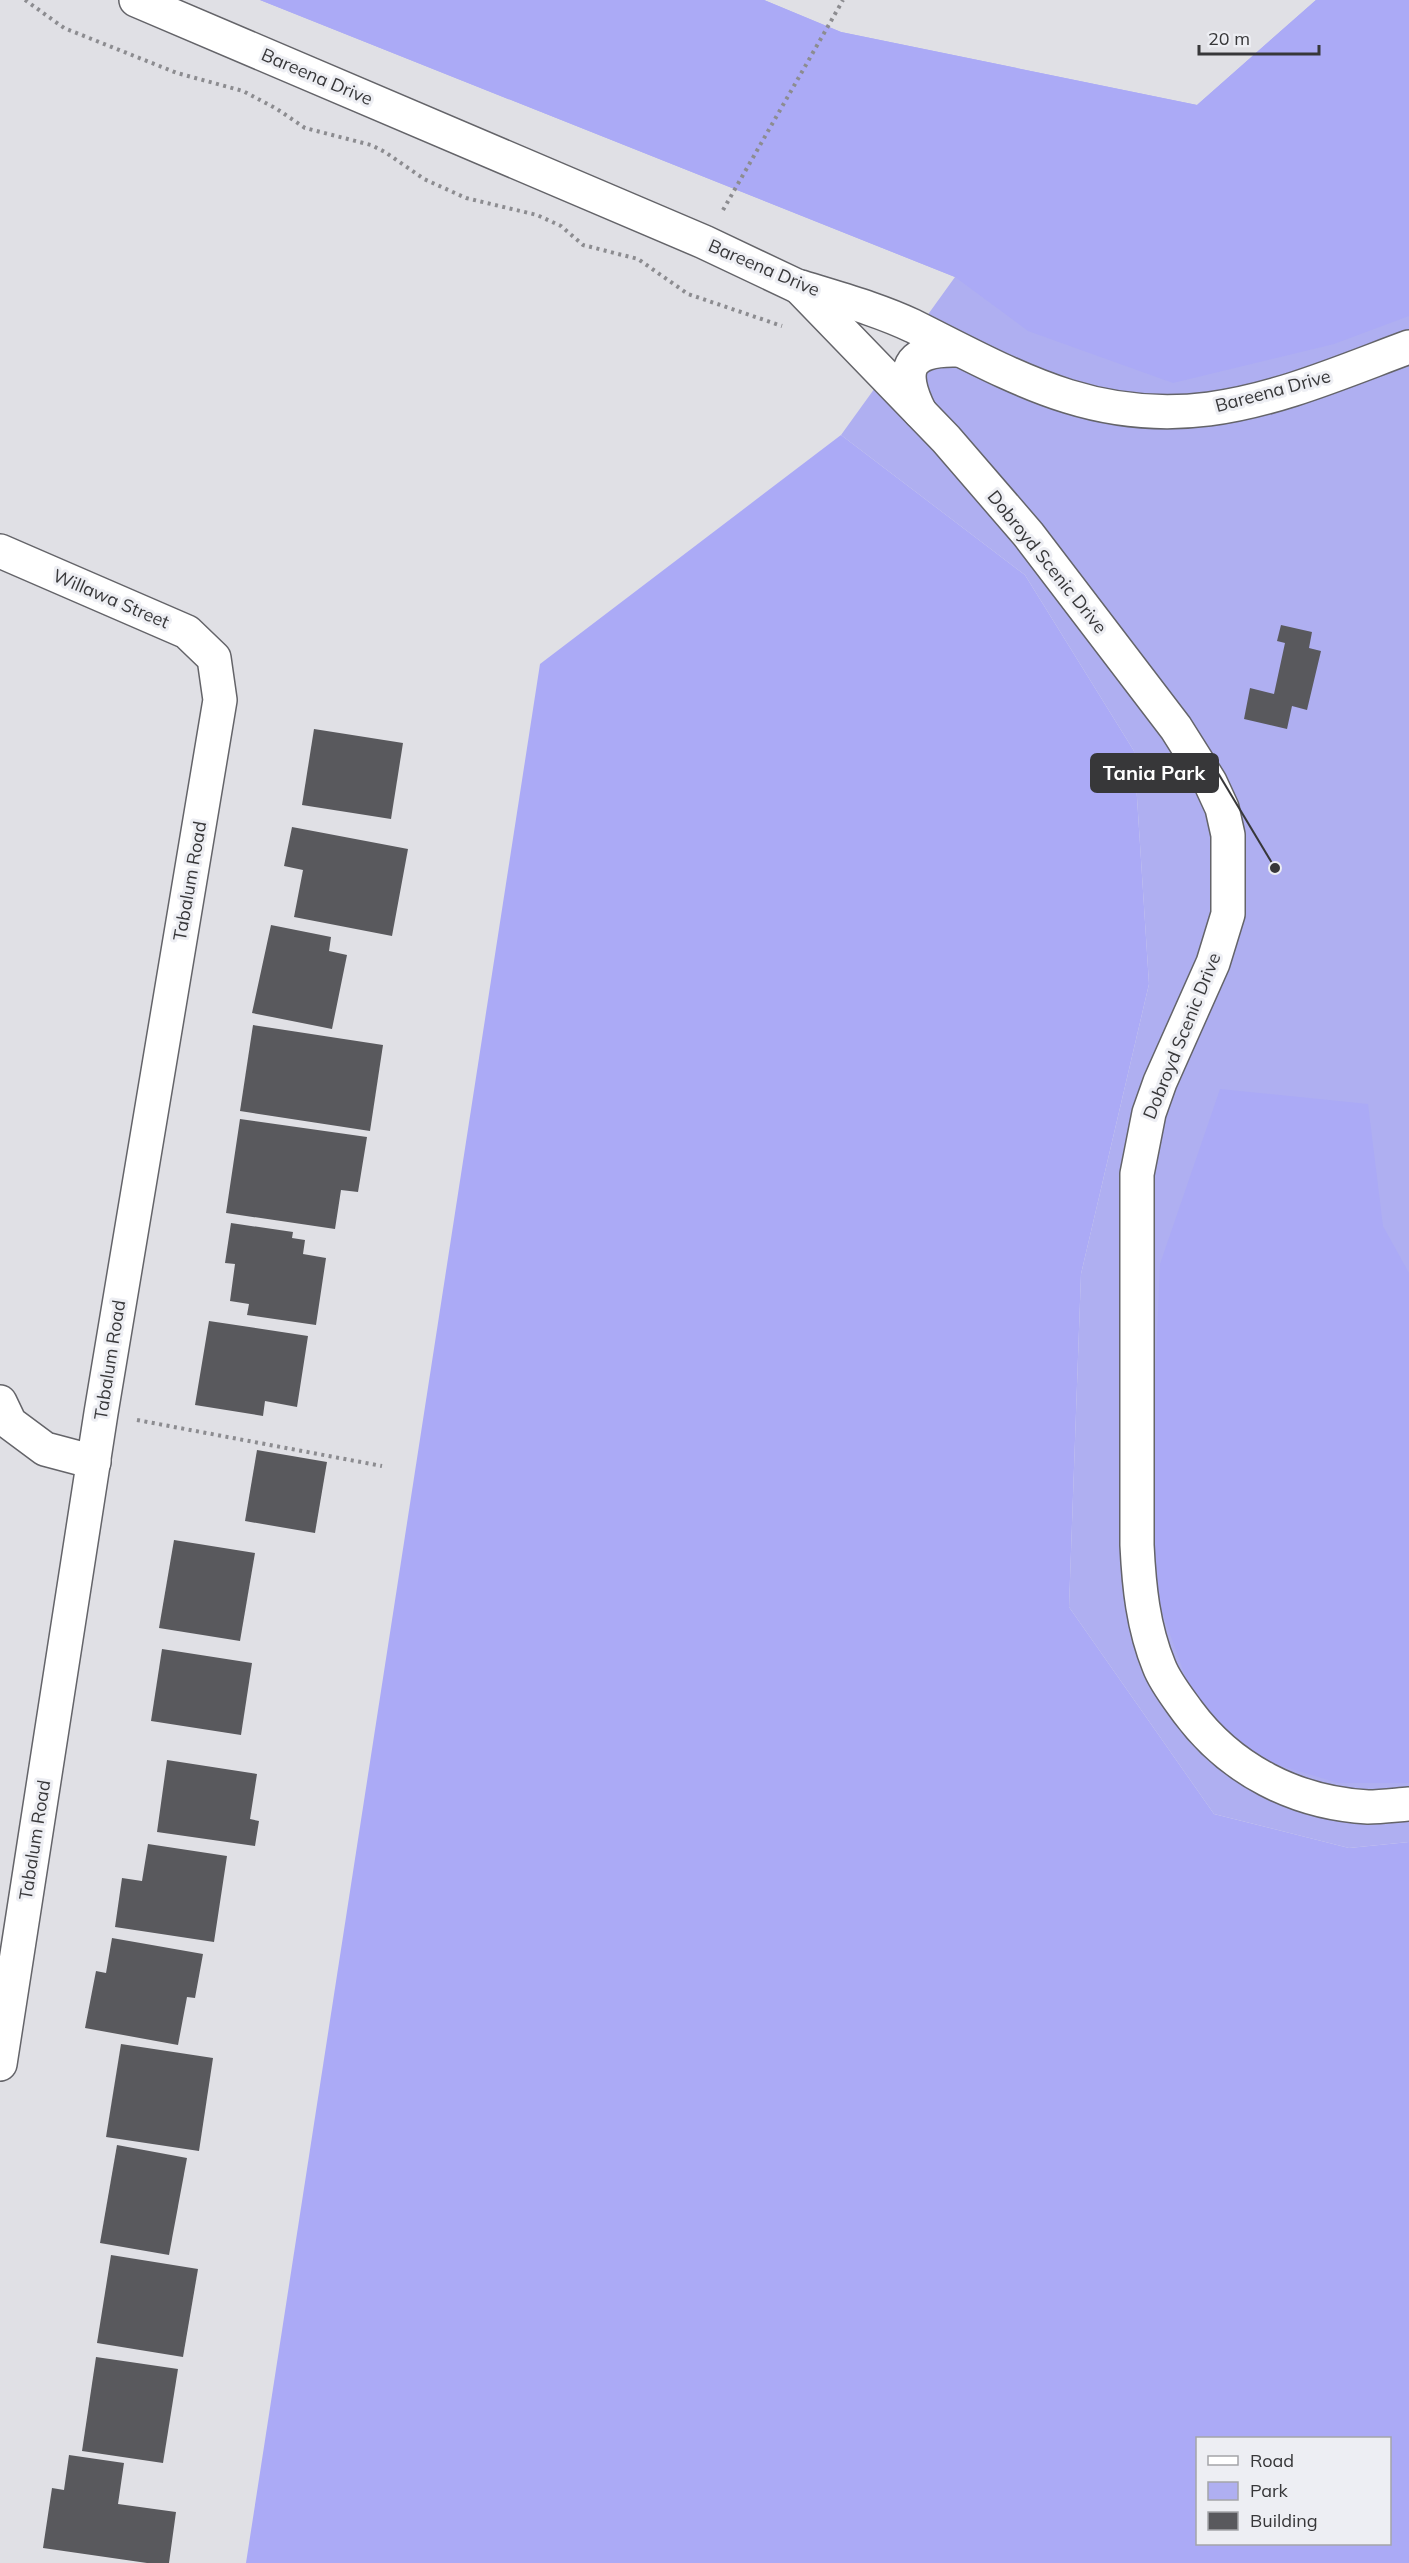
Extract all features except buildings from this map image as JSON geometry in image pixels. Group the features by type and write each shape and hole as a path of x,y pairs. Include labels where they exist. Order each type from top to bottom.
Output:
{"street":[{"name":"Bareena Drive","path":"136,0 704,242 800,286 880,312 992,368 1068,398 1113,408 1160,412 1210,409 1264,398 1409,347"},
{"name":"Dobroyd Scenic Drive","path":"800,286 946,440 1028,534 1188,745 1222,808 1228,835 1228,914 1222,937 1149,1113 1137,1174 1138,1556 1141,1599 1159,1668 1197,1724 1216,1746 1248,1770 1285,1789 1323,1801 1369,1807 1409,1804"},
{"path":"921,414 909,387 911,366 924,352 934,349 956,350"},
{"name":"Willawa Street","path":"0,551 187,632 214,658"},
{"name":"Tabalum Road","path":"0,2064 101,1413 220,700 214,658"},
{"path":"0,1402 10,1423 45,1449 94,1462"}],"path":[{"path":"25,0 64,28 177,73 243,91 277,109 305,128 386,152 424,179 466,198 537,215 561,226 583,245 638,259 688,294 786,328"},
{"path":"704,242 843,0"},
{"path":"101,1413 382,1466"}],"green space":[{"path":"260,0 764,0 841,32 1197,105 1316,0 1409,0 1409,1842 1349,1848 1214,1814 1069,1607 1081,1274 1149,984 1134,751 1025,575 841,435 955,277"}],"shaded area":[{"path":"260,0 764,0 841,32 1197,105 1316,0 1409,0 1409,316 1334,344 1173,383 1028,331 955,277"},
{"path":"841,435 1025,575 1134,751 1149,984 1081,1274 1069,1607 1214,1814 1349,1848 1409,1842 1409,2563 246,2563 540,664"},
{"path":"1220,1089 1368,1104 1383,1226 1409,1273 1409,1783 1338,1783 1235,1752 1189,1687 1155,1592 1151,1477 1160,1264"}],"place":[{"name":"Tania Park","path":"1275,868"}]}
